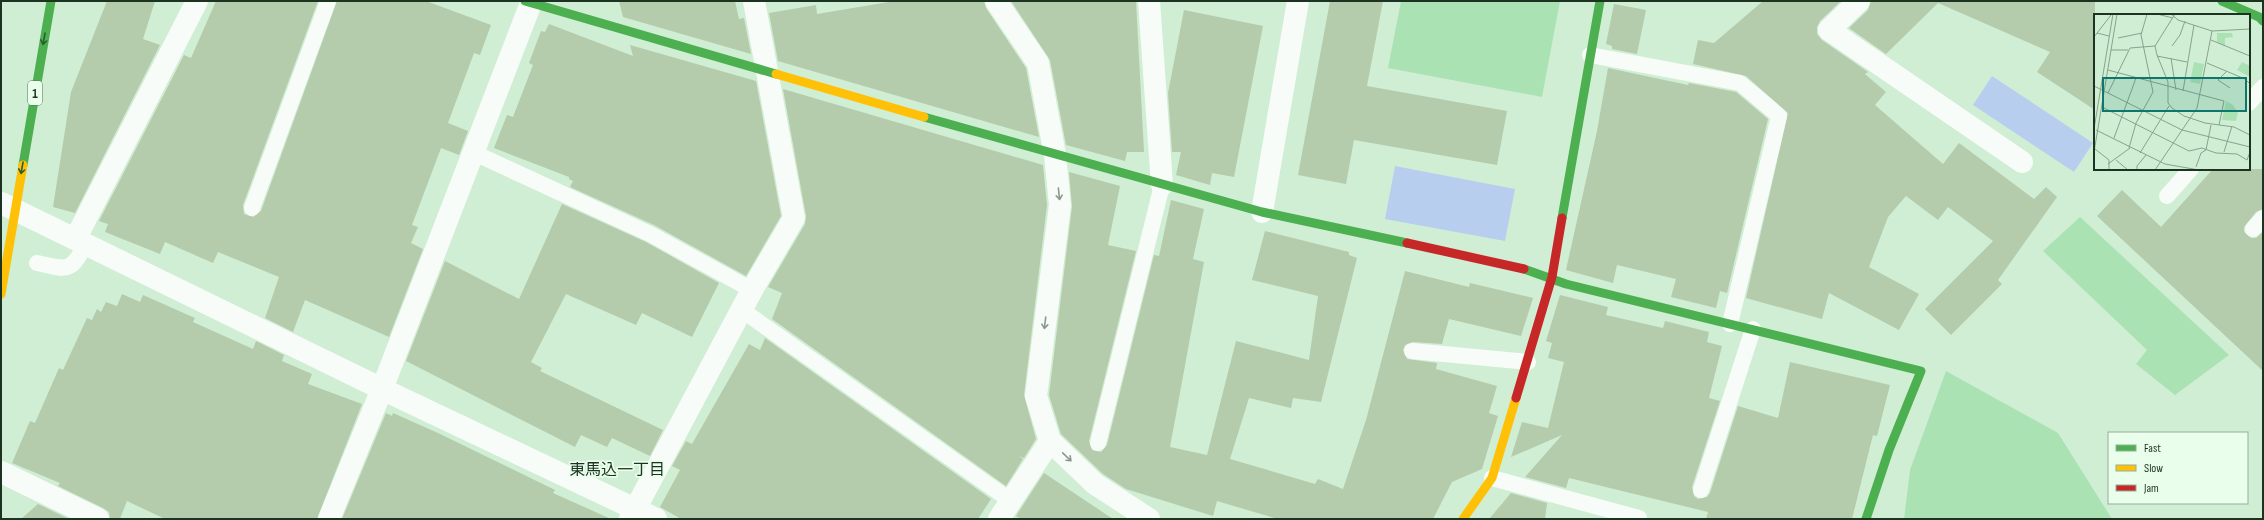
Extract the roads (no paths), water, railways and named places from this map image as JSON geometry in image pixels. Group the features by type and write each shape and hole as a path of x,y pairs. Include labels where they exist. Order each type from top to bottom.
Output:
{"main road":[{"name":"1","path":"1,294 51,1"},
{"path":"1464,519 1492,478 1528,362 1552,277 1600,1"},
{"path":"2222,1 2259,17 2263,22"},
{"path":"528,2 1055,155 1262,212 1535,271 1566,284 1753,329 1921,372 1889,450 1866,519"}],"street":[{"path":"81,241 197,1"},
{"path":"633,514 752,290 794,218 754,1"},
{"path":"996,1 1038,63 1055,155 1060,205 1036,396 1050,441 1095,484 1149,519"},
{"path":"1149,1 1162,185"},
{"path":"1262,212 1298,1"},
{"path":"1859,1 1829,30 2022,162"},
{"path":"329,519 382,388 528,2"},
{"path":"1,203 382,388 633,514 656,519"},
{"path":"999,519 1050,441"},
{"path":"1,472 98,519"}],"lane":[{"path":"252,208 328,1"},
{"path":"1590,55 1740,83 1779,116 1730,324"},
{"path":"2250,102 2263,87"},
{"path":"472,152 650,234 752,290"},
{"path":"2167,196 2190,170"},
{"path":"1098,444 1162,185"},
{"path":"37,263 67,268 76,263 81,241"},
{"path":"742,310 1011,501"},
{"path":"1701,490 1753,329"},
{"path":"1412,351 1528,362"},
{"path":"1492,478 1639,518"}],"water":[{"path":"1992,76 2093,143 2074,172 1973,105"},
{"path":"1395,166 1515,189 1505,241 1385,219"}],"district":[{"name":"東馬込一丁目","path":"617,469"}]}
